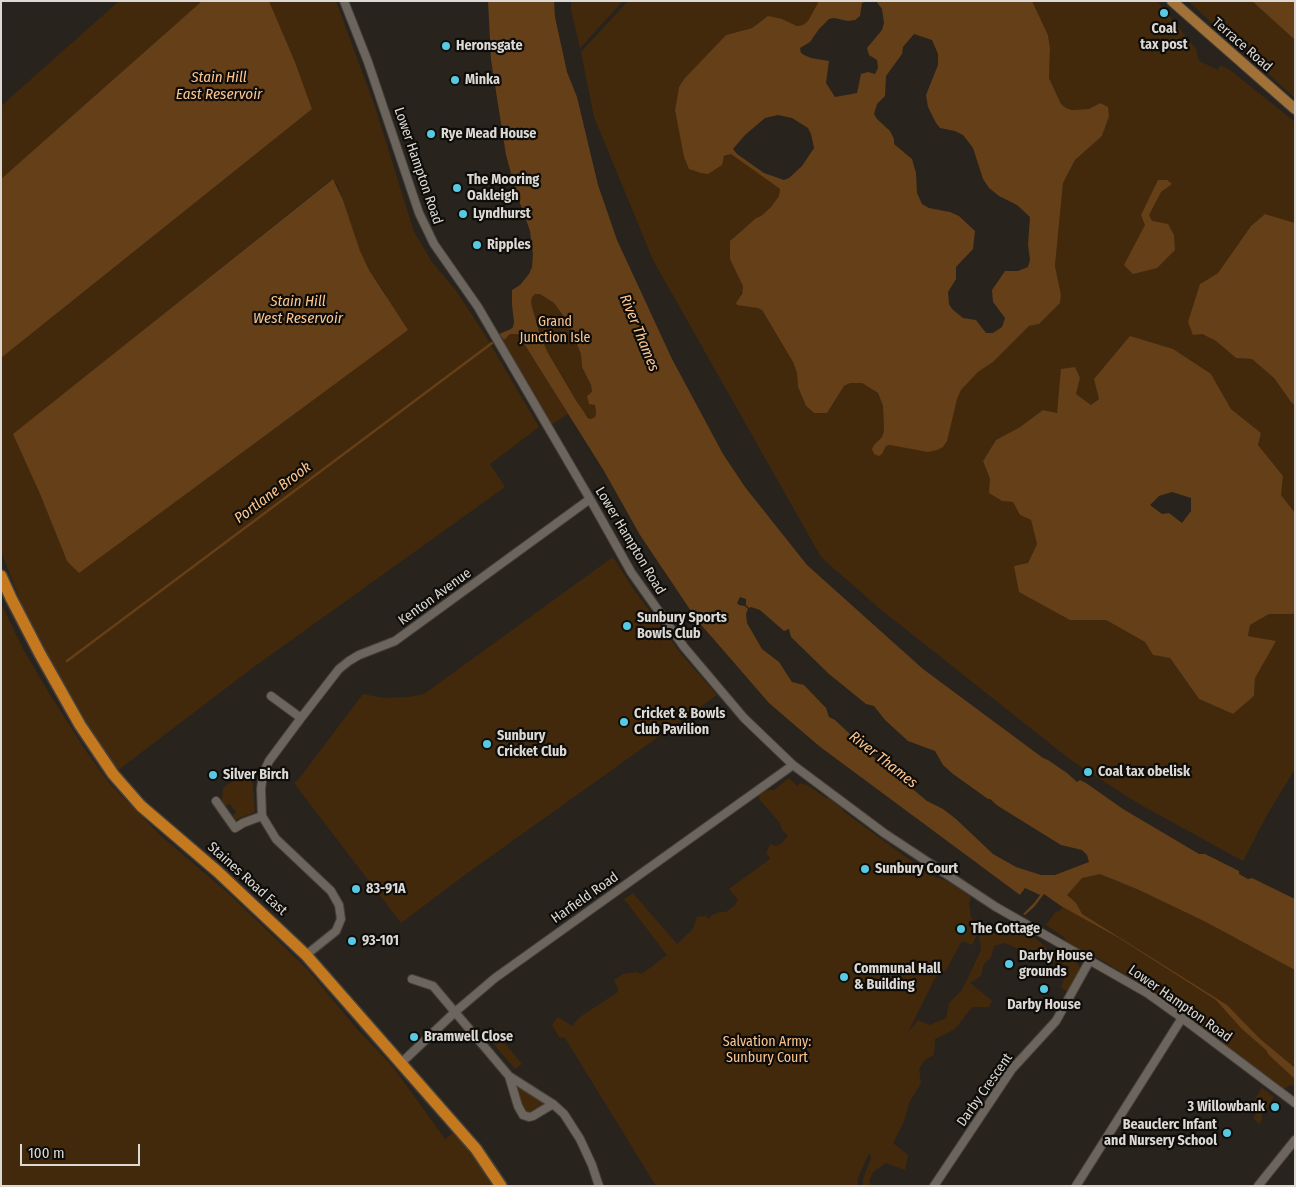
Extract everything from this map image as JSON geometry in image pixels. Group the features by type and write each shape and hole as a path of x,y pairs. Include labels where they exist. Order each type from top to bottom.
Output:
{"highway":[{"name":"Staines Road East","path":"1,576 40,654 80,725 113,774 141,806 218,872 306,955 476,1149 501,1186"}],"main road":[{"name":"Terrace Road","path":"1172,1 1295,109"}],"street":[{"name":"Lower Hampton Road","path":"344,1 368,62 427,232 470,294 631,572 684,647 744,718 793,765 884,832 983,898 1147,993 1295,1103"},
{"name":"Kenton Avenue","path":"306,955 336,931 341,919 339,905 332,891 276,839 262,816 261,789 263,774 269,762 339,669 359,655 395,641 590,500"},
{"path":"271,696 301,718"},
{"name":"Harfield Road","path":"400,1064 455,1012 495,978 793,765"},
{"path":"216,801 236,828 243,823 262,816"},
{"name":"Darby Crescent","path":"934,1186 1012,1069 1056,1021 1090,960"},
{"path":"412,979 433,986 509,1076 553,1104 564,1114 592,1165 599,1186"},
{"path":"1076,1186 1182,1018"},
{"path":"509,1076 518,1106 523,1115 533,1116 553,1104"},
{"path":"1258,1186 1295,1140"}],"green space":[{"path":"119,1 202,1 1,179 1,106"},
{"path":"269,1 336,1 375,107 414,232 432,262 457,292 485,335 539,427 490,464 505,487 251,669 117,771 58,677 31,628 1,551 1,358 312,109 295,62","holes":["332,179 337,184 360,252 369,270 386,295 67,561 14,434"]},
{"path":"571,1 623,1 580,48 571,10"},
{"path":"628,1 819,1 808,21 803,25 797,26 782,19 765,18 752,28 726,35 684,79 679,87 675,110 684,157 722,158 731,154 780,189 779,196 771,207 733,238 743,286 738,305 762,310 793,362 797,373 798,387 806,406 814,413 827,413 844,386 850,383 862,383 878,393 883,406 884,431 882,437 874,445 882,454 886,446 904,447 957,399 961,390 978,372 993,362 1029,326 1039,324 1060,303 1061,295 1055,266 1063,183 1075,160 1102,136 1104,131 1100,103 1089,109 1072,110 1061,104 1049,78 1050,48 1048,35 1032,1 1157,1 1196,49 1199,61 1218,70 1220,65 1230,70 1295,122 1295,223 1265,214 1251,226 1218,273 1200,284 1201,334 1216,341 1236,358 1252,359 1274,378 1295,405 1295,513 1280,495 1283,476 1258,445 1261,433 1231,409 1211,374 1099,399 1091,405 1076,394 1080,378 1057,413 1043,410 1020,427 996,440 983,461 990,479 990,493 1002,501 1013,502 1020,515 1031,520 1037,544 1028,563 1070,620 1106,620 1145,642 1153,655 1170,658 1199,699 1233,714 1254,696 1255,678 1275,641 1248,636 1250,625 1269,614 1293,614 1295,611 1295,769 1267,815 1243,861 1139,804 1072,761 879,608 821,557 653,260 594,117 581,52"},
{"path":"1188,1 1252,1 1295,40 1295,98"},
{"name":"Grand Junction Isle","path":"535,294 540,294 554,303 567,321 581,354 582,367 591,385 596,414 591,419 581,410 548,353 540,335 531,303 532,297"},
{"path":"518,333 568,414 551,425 503,340 510,334"},
{"name":"Sunbury Cricket Club","path":"613,557 632,587 682,655 717,695 466,874 401,923 294,783 363,694 383,698 409,697 424,694"},
{"path":"1,603 23,649 49,693 86,751 110,784 161,836 228,893 307,969 357,1029 393,1067 445,1139 459,1129 501,1186 1,1186"},
{"path":"247,771 252,777 255,812 235,820 233,816 236,812 230,804 224,806 222,803 223,788"},
{"name":"Salvation Army: Sunbury Court","path":"789,778 797,786 800,783 809,786 826,798 831,798 842,806 843,811 914,863 971,897 969,903 971,918 981,926 972,945 962,941 946,970 935,978 908,1032 918,1020 930,1025 946,1018 949,1003 962,990 981,950 979,936 999,922 1029,932 1050,951 1058,947 1074,958 1081,969 1068,993 1061,987 1069,966 1053,962 1038,953 1030,959 1018,949 1005,943 994,946 991,957 983,966 981,976 970,983 992,1001 989,1007 972,1007 955,1029 935,1039 934,1055 925,1060 919,1069 921,1083 909,1103 904,1121 893,1143 908,1155 905,1170 886,1163 873,1172 869,1181 871,1186 863,1186 863,1179 871,1158 869,1153 857,1180 859,1186 656,1186 565,1038 559,1037 552,1025 558,1017 572,1026 580,1017 618,992 614,980 623,974 636,972 642,974 667,955 624,899 633,893 677,944 693,929 697,917 706,916 709,919 712,915 726,912 734,906 738,900 729,889 770,859 766,854 770,844 776,846 781,844 788,836 758,795 761,791 774,790"},
{"path":"1104,865 1110,878 1202,916 1233,937 1238,935 1295,970 1295,1074 1290,1074 1295,1079 1295,1086 1291,1085 1282,1090 1276,1083 1244,1059 1242,1061 1219,1043 1221,1040 1210,1032 1206,1032 1203,1027 1156,995 1157,993 1091,954 1089,957 1064,943 1065,938 1046,925 1056,911 1058,912 1064,906 1057,883"},
{"path":"493,1029 522,1064 515,1069 486,1035"},
{"path":"509,1076 553,1104 533,1116 523,1115"},
{"path":"1262,1088 1274,1097 1266,1110 1262,1112 1262,1120 1259,1124 1253,1118 1261,1106 1254,1101"}],"water":[{"name":"Stain Hill East Reservoir","path":"202,1 269,1 295,62 312,109 1,358 1,179"},
{"name":"River Thames","path":"488,1 554,1 555,17 567,72 577,97 598,185 617,240 672,359 723,454 745,487 807,565 923,669 1077,782 1080,780 1086,783 1123,809 1199,854 1205,854 1239,871 1239,874 1248,879 1252,878 1295,899 1295,970 1204,921 1100,874 1082,878 1067,895 1076,903 1082,914 1227,1005 1259,1038 1295,1068 1295,1079 1241,1028 1216,1000 1119,938 1061,906 1044,894 1034,907 1025,915 1023,914 1040,895 1025,888 1020,895 819,746 769,703 697,620 640,535 604,471 518,334 510,334 504,340 499,334 513,327 512,290 520,285 529,274 532,267 533,254 530,231 517,195 506,155 491,60","holes":["535,294 540,294 554,303 567,321 581,354 582,367 591,385 592,392 587,396 589,404 595,405 596,414 591,419 588,418 577,402 548,353 540,335 531,303 532,297","740,597 746,599 746,605 749,608 760,610 784,631 789,629 791,637 829,674 866,704 874,706 885,720 908,741 935,751 943,765 953,774 998,806 1061,845 1082,850 1087,855 1089,862 1055,875 1041,875 1016,867 993,854 956,819 943,809 927,801 903,781 903,776 896,771 894,773 872,756 869,746 851,735 829,717 826,708 804,685 792,682 779,662 762,649 747,623 746,614 748,609 737,603"]},
{"path":"819,1 866,1 862,3 860,16 855,20 829,19 810,42 800,48 801,53 804,55 829,61 826,83 835,97 857,93 861,74 868,72 875,74 878,68 877,60 869,55 867,48 882,30 884,23 882,9 876,1 1032,1 1048,35 1050,48 1049,78 1061,104 1072,110 1089,109 1100,103 1108,107 1109,116 1102,136 1075,160 1063,183 1055,266 1061,295 1060,303 1039,324 1029,326 993,362 978,372 961,390 947,441 943,447 937,450 928,452 890,445 886,446 879,456 874,454 872,449 882,437 884,431 883,406 878,393 862,383 850,383 844,386 827,413 814,413 806,406 798,387 797,373 793,362 762,310 737,305 736,303 742,294 743,286 730,259 730,241 771,207 779,196 780,189 731,154 724,156 722,165 708,174 689,169 684,157 675,110 679,87 684,79 726,35 752,28 768,16 782,19 797,26 803,25 808,21","holes":["914,34 932,40 938,54 938,65 926,95 928,107 936,123 940,128 963,135 973,148 983,179 989,188 999,196 1017,205 1030,217 1028,245 1030,260 1028,267 1018,271 1005,271 992,290 993,302 1005,318 1002,327 993,333 986,333 976,320 963,318 949,304 948,292 956,279 956,267 973,249 975,231 959,216 950,212 929,208 922,204 917,193 916,173 912,159 894,144 890,131 874,114 877,104 885,96 886,76 902,54 903,47","778,115 792,118 808,128 814,148 802,166 784,180 764,173 737,154 733,149 745,135 765,118"]},
{"path":"1252,1 1295,1 1295,40"},
{"name":"Stain Hill West Reservoir","path":"333,179 343,200 360,251 369,270 408,330 79,573 67,561 13,434"},
{"path":"1158,180 1167,180 1172,184 1161,192 1149,215 1152,221 1168,224 1174,235 1175,250 1157,268 1133,274 1124,265 1145,225 1141,215"},
{"path":"1265,214 1295,223 1295,405 1274,378 1252,359 1236,358 1216,341 1202,334 1193,335 1188,322 1200,284 1218,273 1251,226"},
{"path":"1130,336 1173,349 1211,374 1231,409 1261,433 1258,445 1283,476 1281,495 1295,513 1295,611 1293,614 1269,614 1250,625 1248,636 1276,641 1255,678 1254,696 1233,714 1199,699 1170,658 1153,655 1145,642 1106,620 1070,620 1019,592 1014,566 1028,563 1037,544 1031,520 1020,515 1013,502 1002,501 989,493 990,479 983,461 996,440 1020,427 1043,410 1057,413 1061,369 1075,367 1080,378 1076,394 1091,405 1099,399 1094,379","holes":["1172,492 1191,498 1191,511 1182,523 1169,513 1162,514 1150,505 1159,496"]}],"waterway":[{"name":"Portlane Brook","path":"67,661 492,343"}],"place":[{"name":"Coal tax post","path":"1164,13"},
{"name":"Heronsgate","path":"446,46"},
{"name":"Minka","path":"455,80"},
{"name":"Rye Mead House","path":"431,134"},
{"name":"The Mooring Oakleigh","path":"457,188"},
{"name":"Lyndhurst","path":"463,214"},
{"name":"Ripples","path":"477,245"},
{"name":"Sunbury Sports Bowls Club","path":"627,626"},
{"name":"Cricket & Bowls Club Pavilion","path":"624,722"},
{"name":"Sunbury Cricket Club","path":"487,744"},
{"name":"Coal tax obelisk","path":"1088,772"},
{"name":"Silver Birch","path":"213,775"},
{"name":"Sunbury Court","path":"865,869"},
{"name":"83-91A","path":"356,889"},
{"name":"The Cottage","path":"961,929"},
{"name":"93-101","path":"352,941"},
{"name":"Darby House grounds","path":"1009,964"},
{"name":"Communal Hall & Building","path":"844,977"},
{"name":"Darby House","path":"1044,989"},
{"name":"Bramwell Close","path":"414,1037"},
{"name":"3 Willowbank","path":"1275,1107"},
{"name":"Beauclerc Infant and Nursery School","path":"1227,1133"}]}
